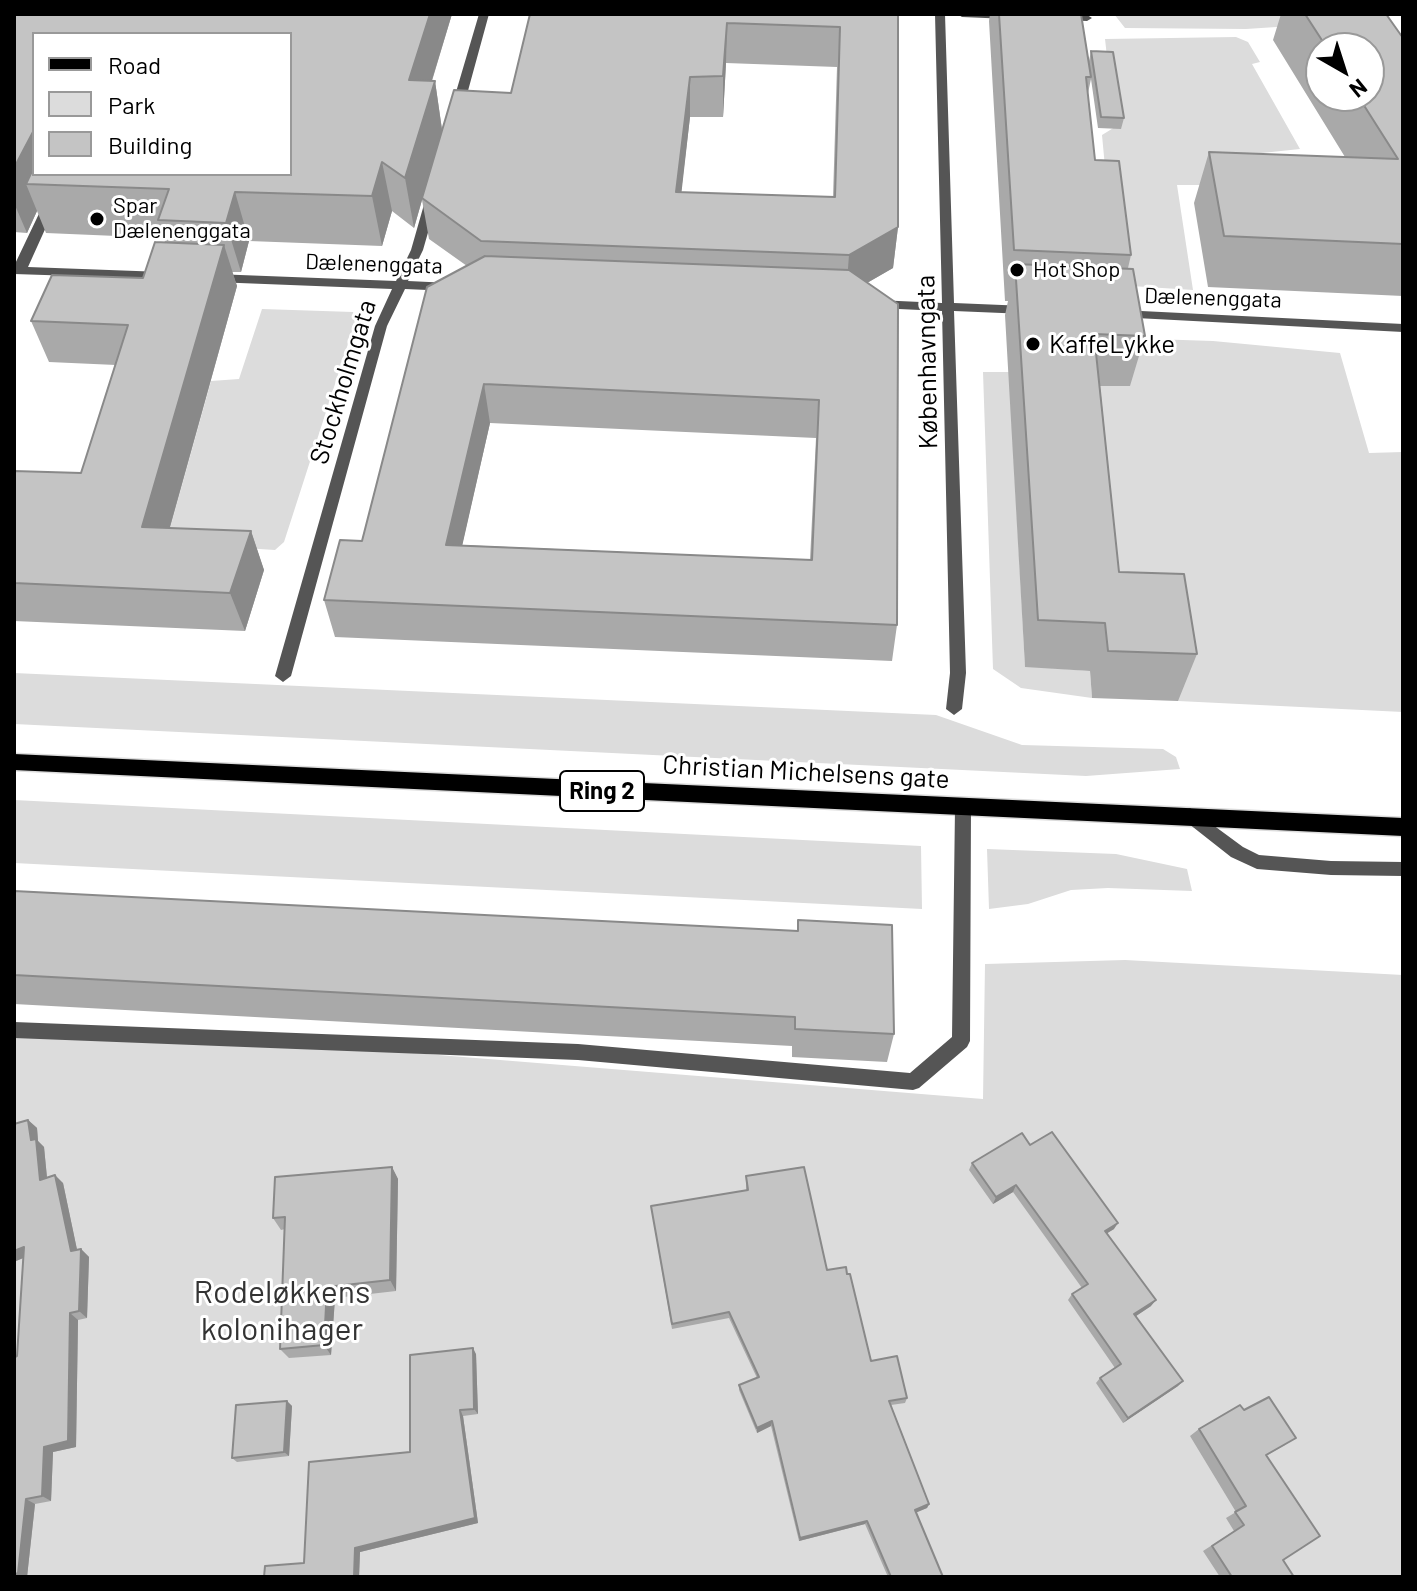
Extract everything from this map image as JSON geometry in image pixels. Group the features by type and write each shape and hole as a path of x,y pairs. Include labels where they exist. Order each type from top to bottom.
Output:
{"main road":[{"name":"Christian Michelsens gate","path":"14,762 1403,827"}],"street":[{"path":"454,117 484,14"},
{"name":"Københavngata","path":"940,14 958,673 954,709"},
{"path":"962,14 1016,16"},
{"path":"1045,17 1081,18 1076,31"},
{"path":"63,176 17,270 174,276"},
{"name":"Stockholmgata","path":"283,676 381,326 416,252 434,191"},
{"name":"Dælenenggata","path":"206,278 470,288"},
{"path":"857,303 1046,311"},
{"name":"Dælenenggata","path":"1109,314 1403,328"},
{"path":"14,1030 578,1052 913,1082 961,1041 963,808"},
{"path":"1190,815 1237,852 1257,862 1331,868 1403,869"}],"green space":[{"path":"1114,14 1331,14 1337,23 1246,29 1125,28"},
{"path":"1236,37 1248,42 1260,62 1252,64 1300,149 1262,153 1257,192 1226,185 1177,185 1193,290 1116,285 1102,135 1115,127 1105,39"},
{"path":"262,309 353,312 356,319 284,542 275,550 166,543 211,381 239,379"},
{"path":"1122,338 1213,341 1340,353 1369,453 1403,452 1403,712 1178,701 1166,622 1123,621 1081,385"},
{"path":"983,372 1009,372 1025,666 1090,671 1092,698 1021,688 993,669"},
{"path":"14,673 936,715 1022,745 1163,749 1176,757 1180,769 1086,776 14,724"},
{"path":"14,800 921,846 922,909 14,863"},
{"path":"987,849 1116,854 1187,869 1192,891 1071,890 1028,904 989,909"},
{"name":"Rodeløkkens kolonihager","path":"1125,960 1403,975 1403,1577 14,1577 14,1025 129,1030 983,1099 985,964"}],"building":[{"path":"14,14 430,14 409,80 435,81 405,178 382,162 372,196 235,192 226,223 158,220 169,189 26,184 32,171 32,176 292,176 292,32 32,32 32,134 14,168"},
{"path":"530,14 898,14 898,227 849,255 481,241 422,198 454,90 511,93","holes":["727,23 840,27 835,197 676,192 690,77 723,76"]},
{"path":"999,14 1081,14 1091,77 1086,77 1095,160 1119,161 1131,255 1014,250"},
{"path":"1305,14 1386,14 1403,38 1403,244 1224,236 1209,152 1398,159 1368,112 1385,112 1385,32 1317,32"},
{"path":"1091,51 1113,52 1124,118 1101,117"},
{"path":"155,242 224,245 142,527 251,531 230,593 14,583 14,471 81,473 128,325 31,321 52,275 143,278"},
{"path":"485,256 849,270 898,304 897,625 324,600 340,540 362,541 427,287","holes":["484,384 819,400 812,560 446,545"]},
{"path":"1015,264 1133,269 1145,336 1094,334 1119,572 1184,574 1197,654 1108,651 1105,623 1038,620"},
{"path":"14,891 798,931 798,920 892,925 894,1034 795,1029 795,1017 14,975"},
{"path":"28,1120 31,1140 36,1139 40,1180 55,1175 71,1251 81,1249 79,1311 70,1313 68,1441 44,1447 42,1496 26,1499 18,1573 14,1575 14,1358 17,1356 24,1247 14,1251 14,1124"},
{"path":"1052,1132 1118,1223 1105,1231 1156,1300 1134,1314 1183,1381 1128,1418 1100,1378 1121,1364 1072,1294 1088,1284 1016,1185 996,1197 972,1163 1022,1133 1030,1145"},
{"path":"392,1167 390,1280 327,1287 324,1345 280,1349 285,1217 273,1218 275,1177"},
{"path":"804,1167 827,1270 846,1267 847,1274 850,1274 871,1361 897,1356 907,1398 889,1401 929,1504 915,1510 943,1577 891,1577 867,1521 800,1538 772,1421 757,1428 739,1385 759,1377 729,1312 672,1324 651,1206 748,1190 746,1176"},
{"path":"473,1348 474,1409 460,1410 475,1518 355,1548 354,1577 264,1577 265,1566 304,1563 309,1462 410,1452 410,1355"},
{"path":"1269,1397 1296,1438 1266,1455 1320,1536 1283,1560 1294,1577 1232,1577 1212,1546 1244,1525 1235,1512 1246,1506 1199,1429 1240,1405 1244,1410"},
{"path":"287,1401 284,1452 232,1458 236,1405"}],"place":[{"name":"Spar Dælenenggata","path":"97,219"},
{"name":"Hot Shop","path":"1017,270"},
{"name":"KaffeLykke","path":"1033,344"}]}
